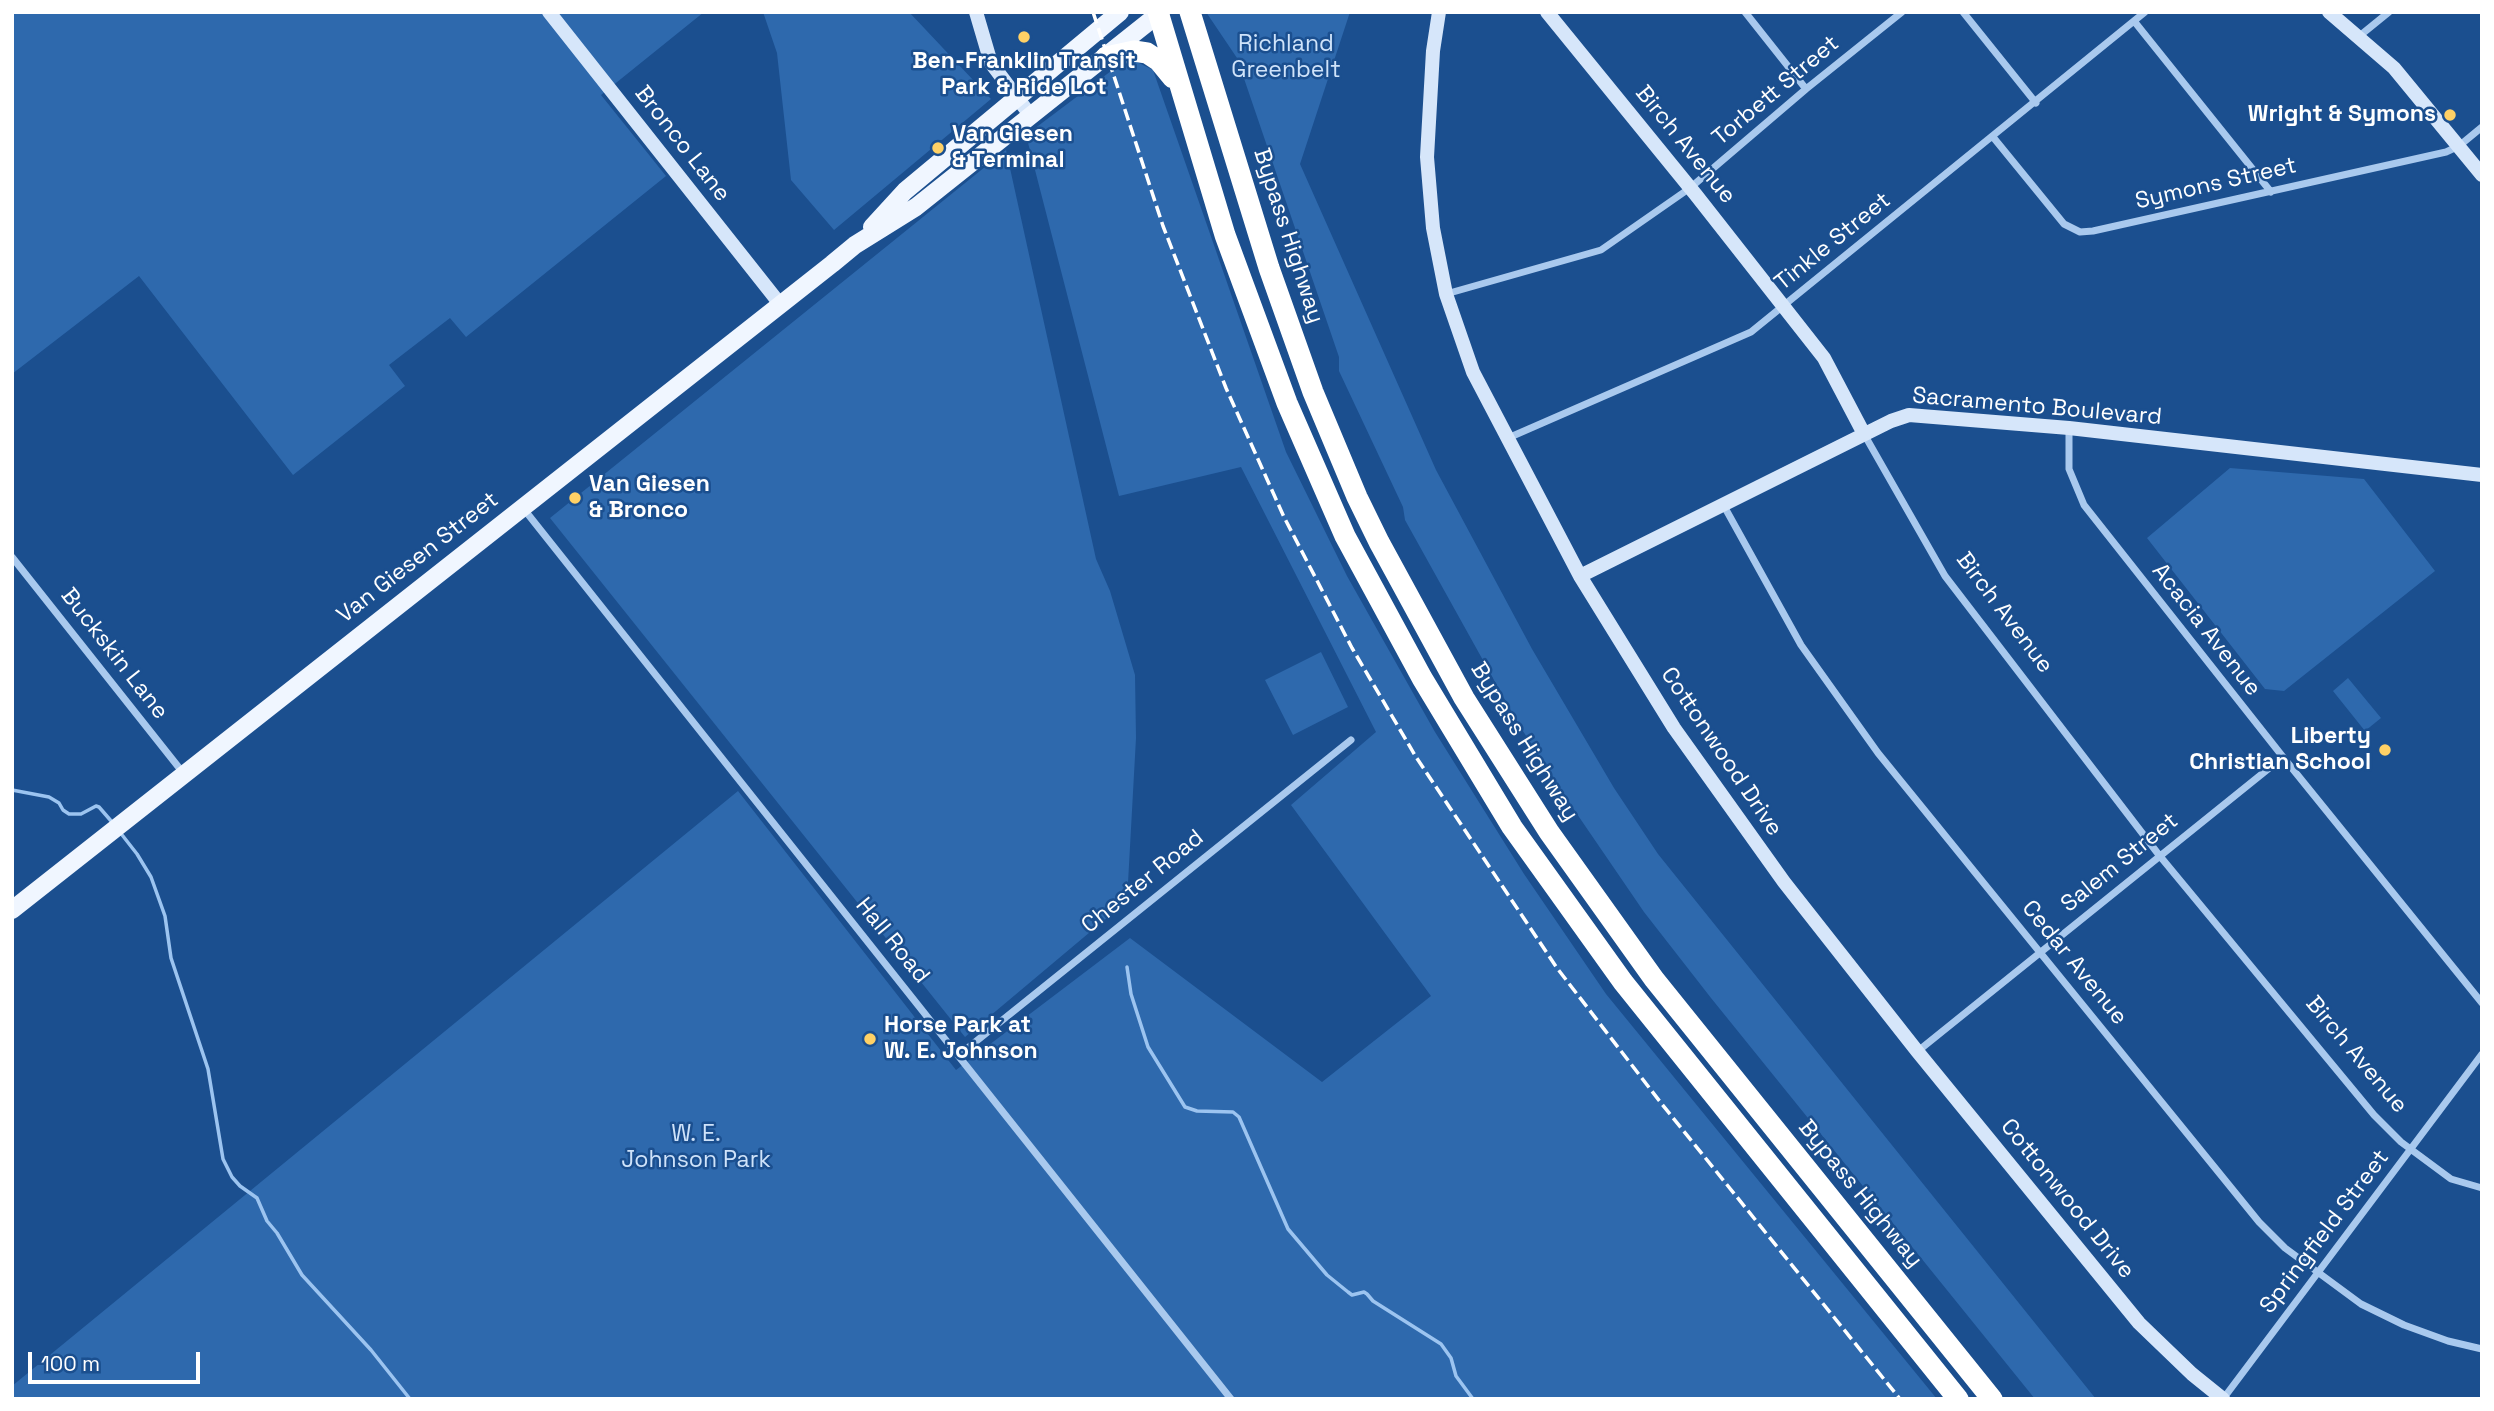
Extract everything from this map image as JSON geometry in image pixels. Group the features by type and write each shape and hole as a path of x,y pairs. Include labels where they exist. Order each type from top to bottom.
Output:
{"highway":[{"name":"Bypass Highway","path":"1190,12 1265,255 1313,392 1379,542 1464,698 1529,802 1634,953 1992,1399"},
{"path":"1159,13 1230,247 1287,403 1345,536 1422,678 1513,827 1623,982 1958,1399"},
{"path":"1106,57 1134,51 1147,53 1159,61 1180,89"}],"main road":[{"name":"Van Giesen Street","path":"855,245 905,191 1121,12"},
{"name":"Van Giesen Street","path":"12,910 855,245 916,206 1159,13"}],"street":[{"name":"Bronco Lane","path":"549,12 780,304"},
{"path":"976,12 989,57 1031,116"},
{"name":"Cottonwood Drive","path":"1439,12 1433,51 1427,157 1433,228 1446,294 1473,372 1580,576 1674,728 1784,882 1917,1051 2139,1323 2192,1374 2223,1399"},
{"name":"Birch Avenue","path":"1547,12 1824,358 1945,576 2159,855 2374,1115 2401,1142 2451,1179 2482,1188"},
{"path":"1745,12 1806,89"},
{"name":"Torbett Street","path":"1446,294 1601,250 1690,188 1902,12"},
{"path":"1963,12 2036,103"},
{"name":"Tinkle Street","path":"1507,439 1751,332 2145,12"},
{"path":"2329,12 2394,68 2482,175"},
{"path":"2357,38 2389,12"},
{"path":"2134,21 2271,192"},
{"name":"Symons Street","path":"1993,137 2064,224 2080,232 2446,152 2459,146 2482,127"},
{"name":"Sacramento Boulevard","path":"1580,576 1864,434 1909,415 2069,428 2482,475"},
{"name":"Acacia Avenue","path":"2069,428 2069,469 2084,505 2482,1003"},
{"name":"Cedar Avenue","path":"1724,506 1801,645 1878,753 2251,1213 2285,1248 2361,1304 2404,1325 2448,1341 2482,1349"},
{"name":"Hall Road","path":"522,507 1231,1399"},
{"name":"Buckskin Lane","path":"12,556 184,774"},
{"name":"Chester Road","path":"959,1055 1351,740"},
{"name":"Salem Street","path":"1917,1051 2283,757"},
{"name":"Springfield Street","path":"2223,1399 2482,1054"}],"green space":[{"path":"12,12 704,12 601,95 666,176 466,337 450,318 389,365 405,386 293,475 139,276 12,374"},
{"path":"763,12 909,12 991,99 834,230 791,180 777,53"},
{"name":"Richland Greenbelt","path":"1206,12 1350,12 1300,164 1436,470 1532,649 1614,788 1658,854 2096,1399 2035,1399 1644,912 1519,725 1405,520 1403,507 1339,371 1339,357 1237,58"},
{"name":"W. E. Johnson Park","path":"1133,60 1153,70 1286,452 1347,576 1435,732 1524,874 1606,994 1937,1399 12,1399 12,1386 738,791 956,1070 1130,938 1322,1082 1431,996 1291,805 1376,732 1241,467 1119,496 1026,135 1119,65"},
{"path":"1006,150 1096,559 1110,591 1135,675 1136,738 1127,901 965,1037 550,518"},
{"path":"2230,468 2364,479 2435,571 2284,691 2265,689 2147,538"},
{"path":"1321,652 1348,707 1293,735 1265,680"},
{"path":"2348,678 2381,718 2365,731 2333,691"}],"waterway":[{"path":"12,790 49,797 69,814 81,814 96,806 112,822"},
{"path":"119,831 151,877 165,916 171,958 208,1069 223,1159 232,1177 257,1198 267,1221 302,1275 371,1350 410,1399"},
{"path":"1127,967 1131,994 1148,1047 1185,1107 1197,1111 1233,1112 1239,1117 1288,1229 1327,1275 1348,1292 1352,1295 1364,1292 1373,1301 1441,1344 1451,1358 1456,1376 1473,1399"}],"railway":[{"path":"1093,12 1163,226 1226,388 1284,517 1352,648 1416,757 1557,968 1661,1103 1900,1399"}],"place":[{"name":"Ben-Franklin Transit Park & Ride Lot","path":"1024,37"},
{"name":"Wright & Symons","path":"2450,115"},
{"name":"Van Giesen & Terminal","path":"938,148"},
{"name":"Van Giesen & Bronco","path":"575,498"},
{"name":"Liberty Christian School","path":"2385,750"},
{"name":"Horse Park at W. E. Johnson","path":"870,1039"}]}
